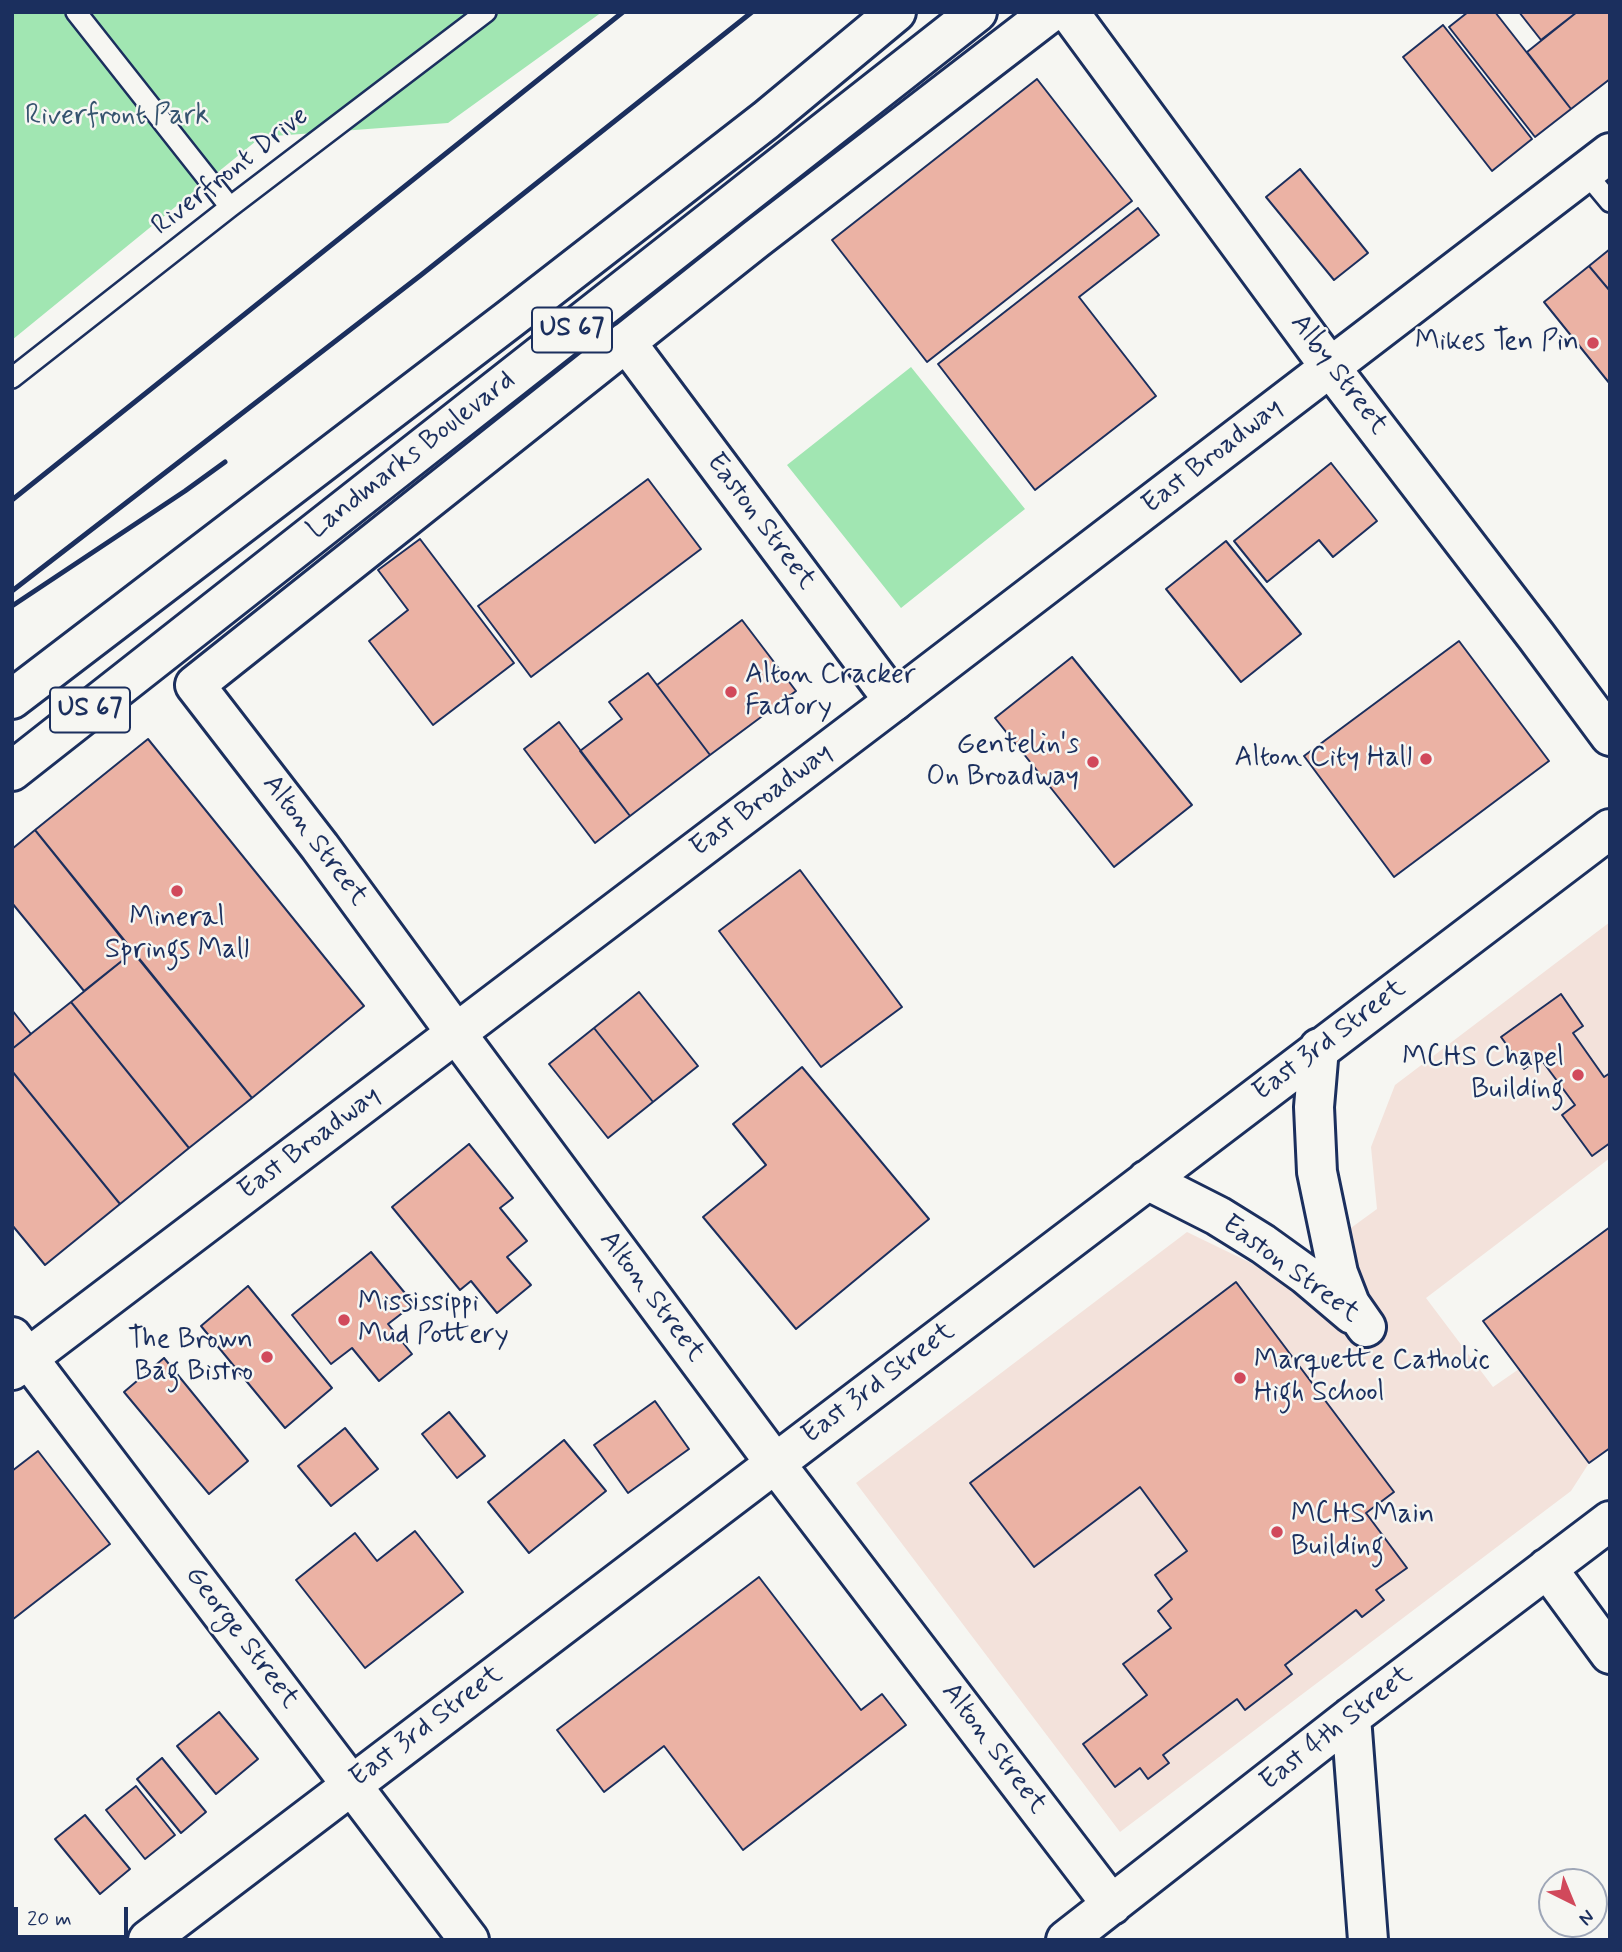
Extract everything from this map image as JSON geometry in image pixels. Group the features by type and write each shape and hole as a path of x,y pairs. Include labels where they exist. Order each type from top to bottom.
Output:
{"main road":[{"name":"Landmarks Boulevard","path":"12,699 532,302 766,120 896,12"},
{"name":"Landmarks Boulevard","path":"12,771 977,12"},
{"path":"625,342 1051,12"},
{"name":"Alby Street","path":"1069,12 1330,367 1610,736"},
{"name":"East Broadway","path":"18,1355 456,1033 1597,162"},
{"name":"Alton Street","path":"625,342 195,685 320,847 775,1463 1112,1905"},
{"name":"Easton Street","path":"625,342 894,701"},
{"name":"East 3rd Street","path":"148,1940 1610,829"},
{"name":"Easton Street","path":"1147,1180 1218,1216 1263,1244 1306,1275 1366,1327 1350,1304 1338,1273 1317,1172 1314,1107 1319,1048"},
{"name":"George Street","path":"18,1355 353,1784 469,1940"},
{"name":"East 4th Street","path":"1066,1940 1351,1717 1610,1521"},
{"path":"1547,1568 1610,1654"},
{"path":"1351,1717 1368,1940"}],"lane":[{"path":"76,12 230,207"},
{"name":"Riverfront Drive","path":"12,378 230,207 486,12"},
{"path":"1597,162 1610,202"}],"shaded area":[{"name":"Marquette Catholic High School","path":"1610,922 1610,1158 1426,1298 1493,1387 1519,1369 1589,1463 1571,1491 1120,1832 856,1483 1187,1232 1282,1278 1377,1209 1371,1147 1395,1085"}],"green space":[{"name":"Riverfront Park","path":"12,12 602,12 448,123 261,137 12,340"},
{"path":"911,367 1025,509 901,608 787,465"}],"building":[{"path":"1468,12 1495,12 1571,109 1535,137 1449,27"},
{"path":"1519,12 1577,12 1541,40"},
{"path":"1577,12 1610,12 1610,79 1571,109 1527,52"},
{"path":"1443,25 1532,139 1492,171 1403,57"},
{"path":"1037,79 1132,201 927,362 832,240"},
{"path":"1300,169 1368,253 1334,280 1266,197"},
{"path":"1138,208 1159,235 1079,297 1156,396 1035,490 938,364"},
{"path":"1610,249 1610,291 1589,266"},
{"name":"Mikes Ten Pin","path":"1589,266 1610,291 1610,384 1544,302"},
{"path":"1331,463 1377,521 1333,557 1319,540 1267,582 1234,541"},
{"path":"648,479 701,549 531,677 478,606"},
{"path":"420,539 514,663 433,725 369,641 408,610 378,570"},
{"path":"1226,541 1301,634 1241,682 1166,589"},
{"path":"742,620 796,691 710,755 657,685"},
{"name":"Alton City Hall","path":"1459,641 1549,761 1394,877 1304,756"},
{"name":"Gentelin's On Broadway","path":"1072,657 1192,805 1114,867 995,718"},
{"path":"648,673 710,755 630,816 580,751 622,719 609,702"},
{"path":"559,722 630,816 595,843 524,749"},
{"name":"Mineral Springs Mall","path":"148,739 364,1006 252,1098 35,830"},
{"path":"35,830 133,952 84,991 12,903 12,849"},
{"path":"800,870 902,1007 821,1067 719,931"},
{"path":"133,952 252,1098 189,1148 71,1002"},
{"path":"639,992 698,1066 653,1102 594,1028"},
{"name":"MCHS Chapel Building","path":"1561,994 1583,1026 1573,1033 1604,1077 1610,1073 1610,1143 1592,1156 1562,1115 1575,1105 1540,1058 1524,1069 1501,1037"},
{"path":"71,1002 189,1148 120,1204 12,1071 12,1049"},
{"path":"12,1010 31,1034 12,1049"},
{"path":"594,1028 653,1102 608,1138 549,1064"},
{"path":"802,1067 929,1219 796,1329 703,1217 766,1165 733,1124"},
{"path":"12,1071 120,1204 45,1265 12,1225"},
{"path":"469,1144 513,1198 500,1208 527,1241 507,1257 531,1285 497,1313 471,1281 460,1290 392,1207"},
{"path":"1610,1227 1610,1448 1589,1463 1483,1321"},
{"name":"Mississippi Mud Pottery","path":"371,1252 414,1304 388,1324 412,1354 379,1381 352,1348 331,1364 292,1315"},
{"name":"MCHS Main Building","path":"1236,1282 1394,1492 1366,1513 1407,1568 1376,1590 1384,1600 1362,1617 1356,1610 1285,1665 1292,1674 1245,1710 1237,1699 1163,1755 1169,1763 1148,1779 1140,1768 1115,1787 1083,1744 1147,1695 1123,1664 1171,1628 1158,1611 1172,1599 1155,1575 1187,1551 1140,1487 1034,1567 970,1483"},
{"name":"The Brown Bag Bistro","path":"248,1286 332,1388 285,1428 201,1326"},
{"path":"164,1358 248,1461 209,1494 124,1392"},
{"path":"655,1401 689,1449 628,1493 594,1445"},
{"path":"449,1412 485,1456 457,1478 422,1434"},
{"path":"345,1428 378,1469 331,1506 298,1466"},
{"path":"564,1440 606,1491 529,1553 488,1502"},
{"path":"38,1451 110,1544 12,1620 12,1471"},
{"path":"415,1531 463,1592 365,1668 296,1580 355,1533 377,1561"},
{"path":"759,1577 861,1710 882,1694 906,1725 743,1850 664,1746 604,1792 557,1730"},
{"path":"219,1712 258,1759 216,1794 177,1746"},
{"path":"162,1758 206,1812 181,1833 137,1779"},
{"path":"136,1786 175,1835 145,1859 106,1810"},
{"path":"85,1815 130,1869 100,1894 55,1839"}],"railway":[{"path":"12,500 623,12"},
{"path":"12,591 421,275 752,12"},
{"path":"12,606 225,462"}],"place":[{"name":"Mikes Ten Pin","path":"1593,343"},
{"name":"Alton Cracker Factory","path":"731,692"},
{"name":"Alton City Hall","path":"1426,759"},
{"name":"Gentelin's On Broadway","path":"1093,762"},
{"name":"Mineral Springs Mall","path":"177,891"},
{"name":"MCHS Chapel Building","path":"1578,1075"},
{"name":"Mississippi Mud Pottery","path":"344,1320"},
{"name":"The Brown Bag Bistro","path":"267,1357"},
{"name":"Marquette Catholic High School","path":"1240,1378"},
{"name":"MCHS Main Building","path":"1277,1532"}]}
